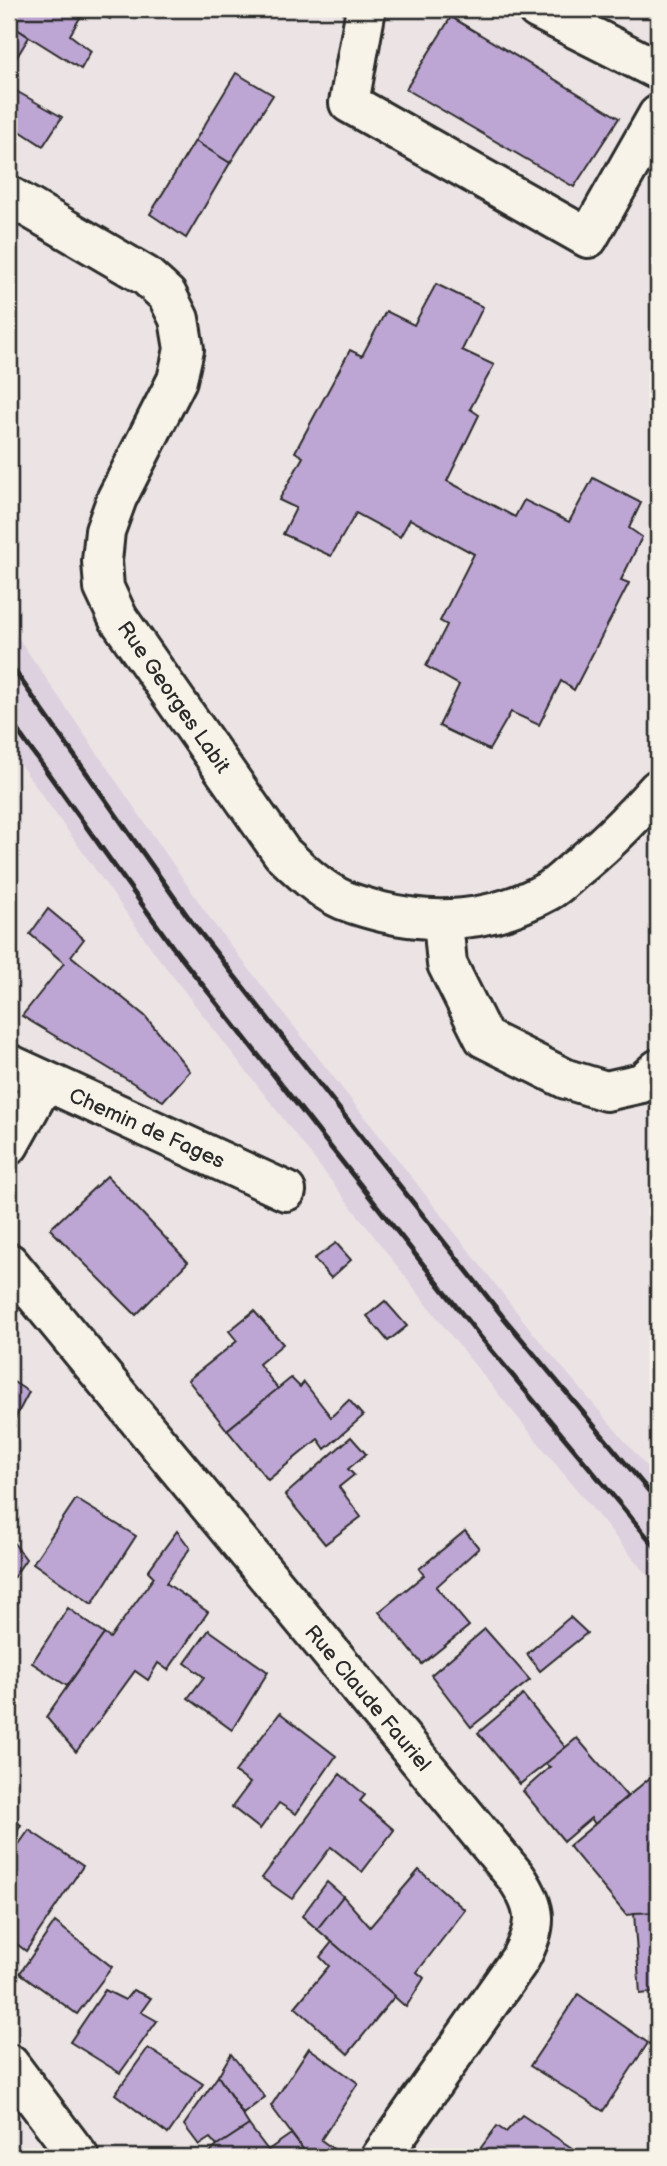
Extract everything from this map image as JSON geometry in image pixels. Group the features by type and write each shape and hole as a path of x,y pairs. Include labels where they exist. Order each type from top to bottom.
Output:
{"street":[{"path":"366,9 349,103 588,237 658,115"},
{"path":"537,9 658,70"},
{"name":"Rue Georges Labit","path":"9,196 146,276 167,295 179,319 184,349 177,380 117,498 106,531 102,561 104,588 118,618 282,853 308,877 337,897 409,918 443,921 482,916 517,905 550,890 617,835 658,789"},
{"path":"443,921 447,964 484,1038 566,1079 606,1091 642,1083 658,1069"},
{"name":"Chemin de Fages","path":"9,1064 286,1191"},
{"path":"9,1145 44,1082"},
{"name":"Rue Claude Fauriel","path":"9,1263 528,1895 535,1918 530,1940 520,1959 381,2157"},
{"path":"9,2064 79,2157"}],"shaded area":[{"path":"9,624 214,924 535,1335 658,1480 658,1589 455,1341 157,956 9,749"}],"building":[{"path":"9,9 85,9 70,35 91,51 81,69 9,24"},
{"path":"91,9 116,9 110,19"},
{"path":"451,17 619,118 574,187 406,89"},
{"path":"9,24 29,37 9,70"},
{"path":"236,73 273,95 230,163 195,141"},
{"path":"9,87 62,117 43,146 9,124"},
{"path":"195,141 230,163 186,238 150,214"},
{"path":"436,284 483,307 462,350 494,365 470,409 479,415 447,481 515,517 524,500 569,522 593,478 641,503 629,528 642,537 621,580 629,583 574,690 561,681 539,725 511,712 489,750 439,726 459,685 426,666 447,625 440,621 474,554 410,519 400,537 356,513 331,556 283,534 296,508 279,500 303,457 295,452 350,350 362,356 386,311 414,325"},
{"path":"48,909 84,939 71,956 145,1016 190,1071 163,1101 22,1016 64,963 30,934"},
{"path":"107,1176 188,1262 136,1315 50,1229"},
{"path":"336,1243 351,1260 331,1278 314,1259"},
{"path":"385,1301 407,1326 388,1341 367,1316"},
{"path":"254,1311 283,1344 259,1364 278,1389 227,1430 188,1380 237,1341 229,1331"},
{"path":"291,1378 300,1387 304,1382 331,1417 349,1400 363,1416 325,1449 318,1439 268,1480 227,1430"},
{"path":"9,1379 29,1392 9,1430"},
{"path":"351,1437 366,1454 348,1469 354,1475 339,1487 361,1517 325,1544 285,1495"},
{"path":"76,1499 136,1536 92,1604 33,1563"},
{"path":"177,1531 190,1548 166,1583 208,1612 168,1670 158,1663 148,1680 135,1671 76,1752 46,1717 104,1634 110,1638 154,1577 148,1571"},
{"path":"465,1531 479,1548 436,1587 469,1626 422,1664 379,1612 424,1575 419,1569"},
{"path":"10,1538 26,1559 9,1584 9,1540"},
{"path":"68,1608 104,1634 67,1686 32,1663"},
{"path":"570,1617 587,1633 540,1671 527,1654"},
{"path":"485,1629 530,1680 471,1727 431,1675"},
{"path":"209,1630 268,1672 232,1730 188,1698 204,1677 185,1663"},
{"path":"523,1695 566,1748 520,1784 478,1733"},
{"path":"280,1713 336,1756 296,1814 279,1803 260,1829 232,1807 250,1783 235,1772"},
{"path":"577,1738 627,1796 595,1824 591,1818 564,1841 523,1791 550,1767 545,1764"},
{"path":"658,1771 658,1835 652,1841 658,1850 658,1912 626,1915 569,1846"},
{"path":"340,1774 365,1795 360,1801 394,1830 362,1872 331,1847 292,1899 262,1878"},
{"path":"9,1816 21,1825 9,1845"},
{"path":"29,1830 83,1866 26,1951 9,1938 9,1858"},
{"path":"419,1870 465,1910 417,1972 424,1978 406,2007 317,1929 343,1896 370,1927"},
{"path":"327,1882 343,1896 317,1929 302,1916"},
{"path":"658,1912 658,1992 640,1994 634,1913"},
{"path":"55,1922 112,1967 77,2014 20,1973"},
{"path":"332,1942 395,1996 348,2054 295,2007 329,1966 320,1957"},
{"path":"105,1990 125,2000 133,1990 151,1998 141,2012 157,2021 120,2073 70,2042"},
{"path":"578,1994 648,2043 603,2111 530,2066"},
{"path":"148,2048 203,2084 168,2134 115,2094"},
{"path":"309,2048 358,2083 321,2140 339,2153 336,2157 309,2157 271,2106"},
{"path":"231,2054 265,2097 243,2114 218,2076"},
{"path":"218,2076 249,2125 217,2146 210,2138 199,2145 184,2125"},
{"path":"522,2115 578,2152 575,2157 474,2157 497,2126 506,2132"},
{"path":"249,2125 273,2157 205,2157 217,2146"},
{"path":"291,2134 309,2157 273,2157 268,2150"}],"railway":[{"path":"9,663 191,921 504,1318 658,1502"},
{"path":"9,719 172,946 478,1334 658,1550"}]}
